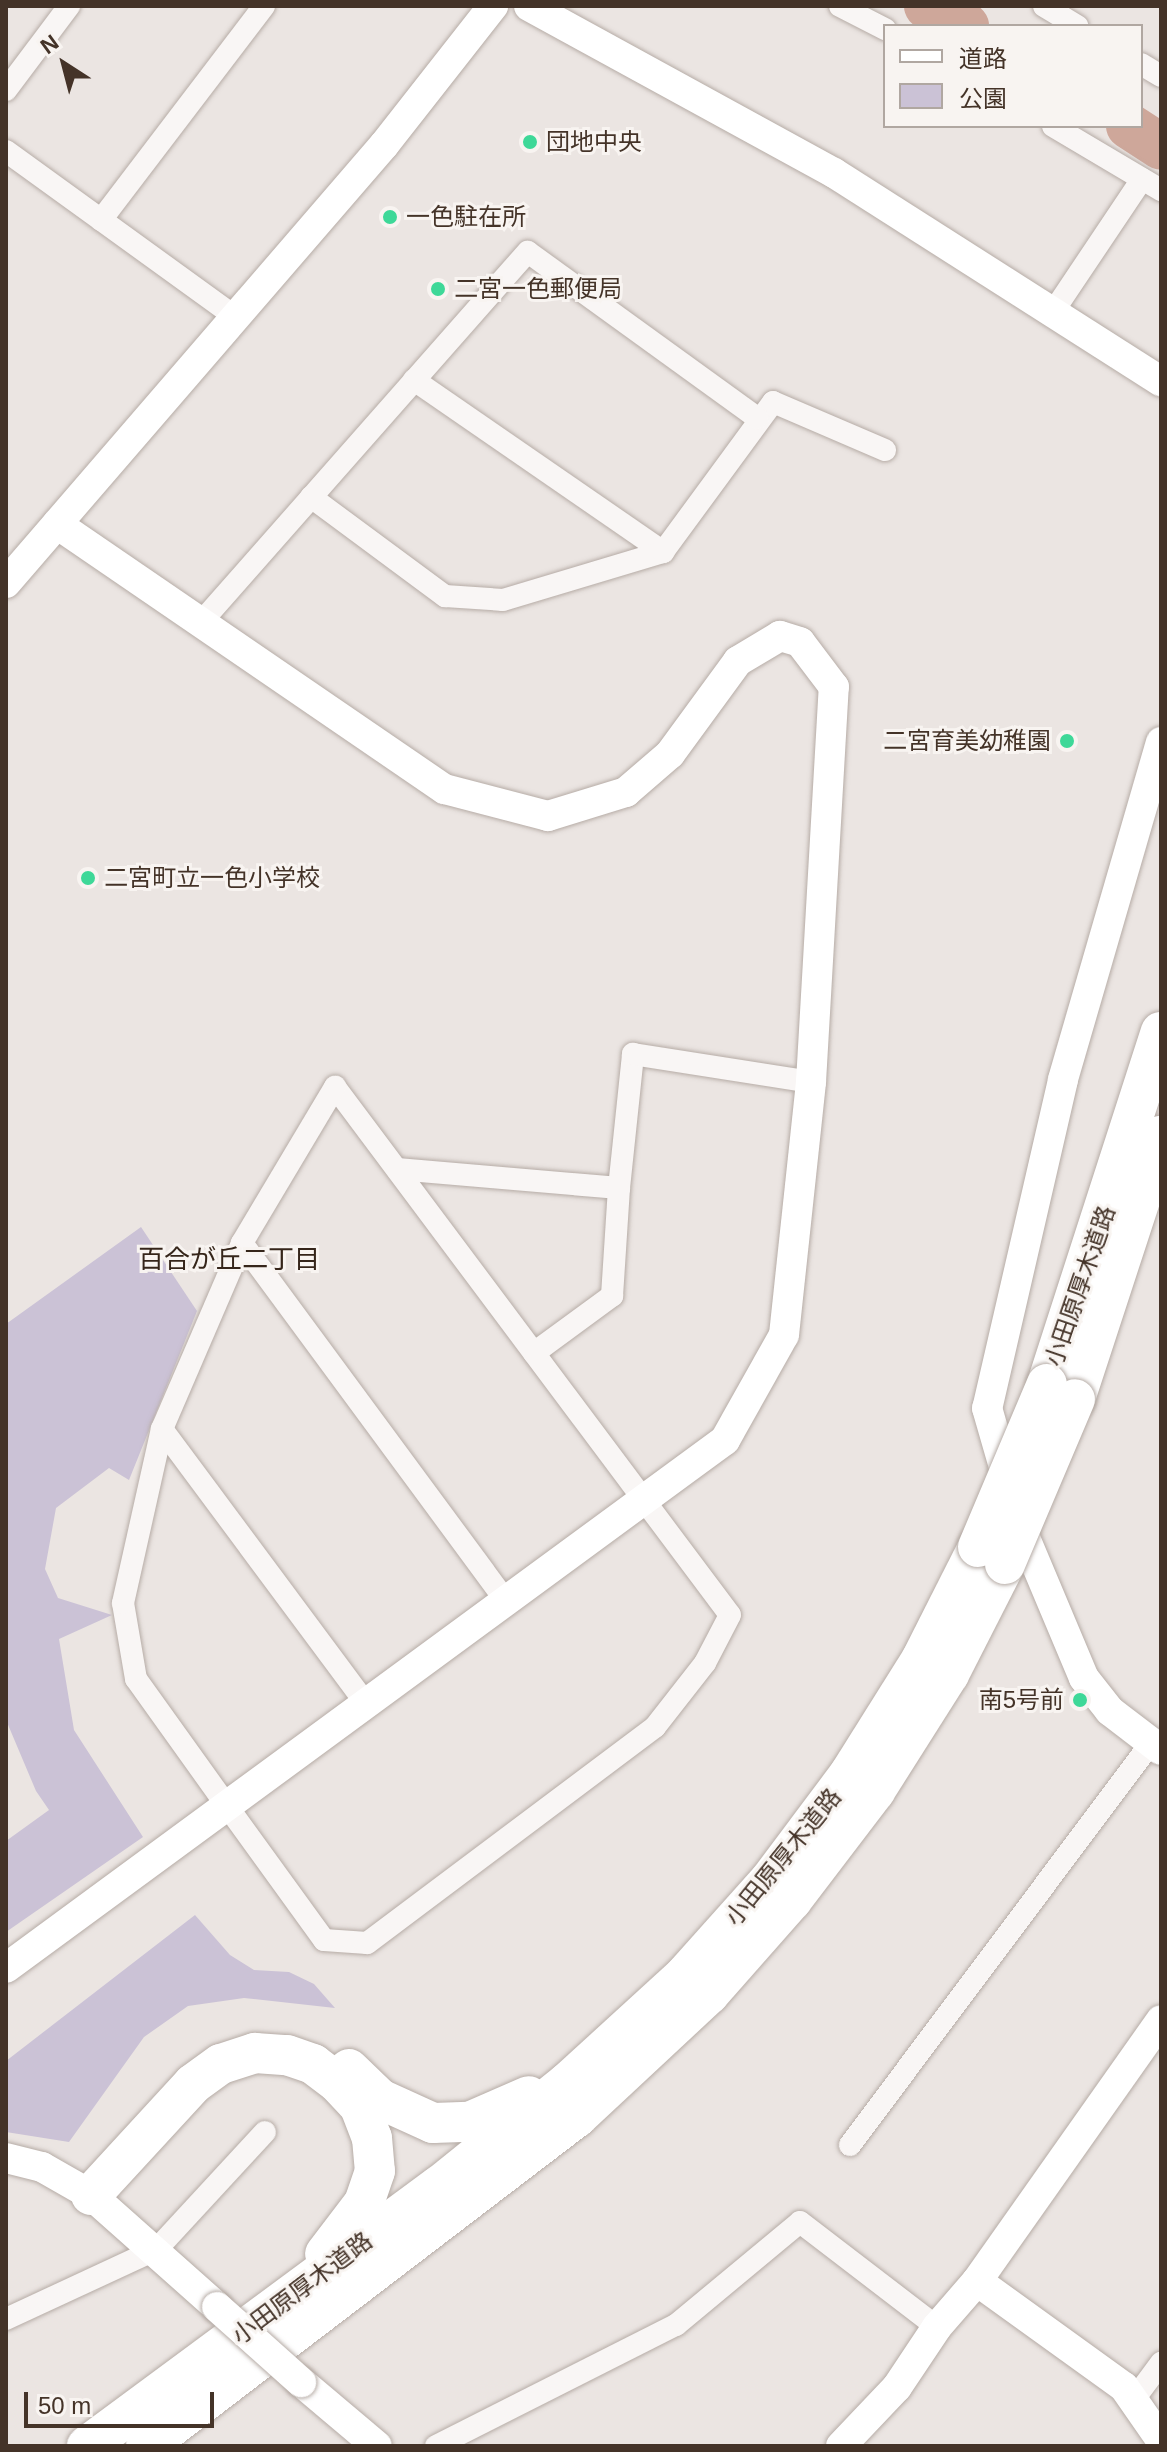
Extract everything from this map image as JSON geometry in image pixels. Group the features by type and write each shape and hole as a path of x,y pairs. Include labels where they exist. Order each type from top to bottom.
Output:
{"highway":[{"name":"小田原厚木道路","path":"1061,1392 1161,1032"},
{"name":"小田原厚木道路","path":"154,2440 577,2117 709,1994 792,1900 875,1791 949,1674 992,1555 1061,1392 1161,1136"},
{"name":"小田原厚木道路","path":"87,2446 271,2312 568,2082 685,1975 770,1880 850,1773 922,1658 992,1555"},
{"path":"91,2195 139,2120 172,2080 197,2057 260,2035 294,2037 327,2049 380,2099 406,2115 433,2123 469,2122 568,2082"},
{"path":"91,2195 193,2084 221,2064 255,2053 287,2055 313,2064 360,2107 372,2138 375,2171 364,2203 344,2234 271,2312"}],"street":[{"path":"6,90 69,6"},
{"path":"101,220 264,6"},
{"path":"6,583 384,145 493,6"},
{"path":"529,6 834,173 1161,381"},
{"path":"840,6 883,28"},
{"path":"1044,6 1074,24"},
{"path":"1143,65 1161,76"},
{"path":"1053,312 1152,184 1056,128"},
{"path":"6,151 235,317"},
{"path":"203,620 528,252 757,418"},
{"path":"414,380 663,552"},
{"path":"311,497 445,596 503,600 663,552 757,418 773,402 885,450"},
{"path":"6,1968 725,1440 784,1335 811,1082 834,687 800,642 780,636 738,661 670,754 626,792 548,816 444,789 203,620 57,524"},
{"path":"850,2145 1156,1747 1110,1711 1084,1678 1023,1533 987,1408 1063,1080 1161,742"},
{"path":"534,1353 612,1296 633,1054 811,1082"},
{"path":"335,1087 644,1500 730,1615 705,1663 655,1727 367,1943 324,1940 136,1679 123,1603 162,1429 242,1243 335,1087"},
{"path":"397,1169 619,1188"},
{"path":"242,1243 506,1601"},
{"path":"162,1429 366,1704"},
{"path":"841,2446 897,2387 937,2327 977,2281 1161,2020"},
{"path":"6,2319 157,2249 265,2132"},
{"path":"6,2158 42,2167 91,2195 157,2249 217,2307 377,2446"},
{"path":"436,2446 676,2325 800,2222 937,2327"},
{"path":"977,2281 1135,2398 1161,2440"},
{"path":"1135,2398 1161,2363"}],"green space":[{"path":"141,1227 197,1311 129,1480 109,1468 56,1508 45,1569 58,1598 112,1615 59,1639 74,1730 143,1837 6,1932 6,1841 49,1810 36,1791 6,1720 6,1324"},
{"path":"195,1915 230,1955 254,1970 289,1972 314,1984 335,2008 244,1998 188,2006 144,2037 69,2142 6,2132 6,2061"}],"waterway":[{"path":"927,6 962,24"},
{"path":"1132,128 1161,147"}],"place":[{"name":"団地中央","path":"530,142"},
{"name":"一色駐在所","path":"390,217"},
{"name":"二宮一色郵便局","path":"438,289"},
{"name":"二宮育美幼稚園","path":"1067,741"},
{"name":"二宮町立一色小学校","path":"88,878"},
{"name":"南5号前","path":"1080,1700"}],"district":[{"name":"百合が丘二丁目","path":"229,1260"}]}
